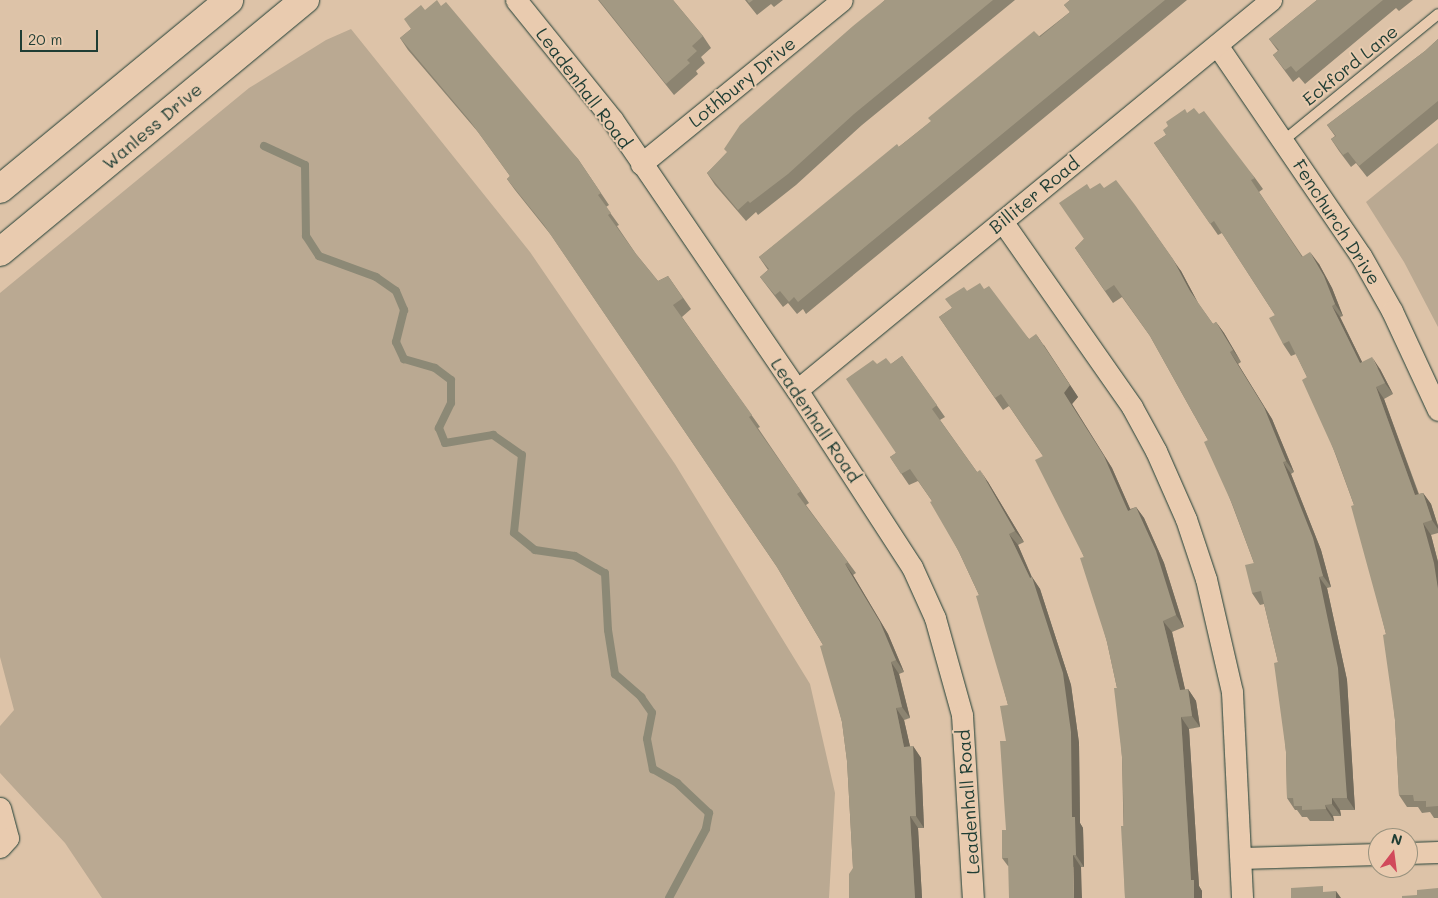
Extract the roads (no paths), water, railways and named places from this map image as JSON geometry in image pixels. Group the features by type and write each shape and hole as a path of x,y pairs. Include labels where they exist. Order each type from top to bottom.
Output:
{"main road":[{"path":"0,189 228,0"},
{"name":"Wanless Drive","path":"0,252 305,0"}],"street":[{"name":"Leadenhall Road","path":"516,0 612,120 797,390 912,567 935,618 962,715 974,898"},
{"name":"Lothbury Drive","path":"641,164 842,0"},
{"name":"Billiter Road","path":"797,390 1270,0"},
{"name":"Fenchurch Drive","path":"1217,45 1380,287 1438,410"},
{"path":"1002,221 1132,408 1156,451 1186,519 1206,580 1232,692 1242,898"},
{"path":"0,808 8,838 0,847"},
{"path":"1418,853 1438,852"},
{"path":"1241,858 1368,854"}],"lane":[{"name":"Eckford Lane","path":"1283,141 1438,14"}],"waterway":[{"path":"264,146 305,165 306,236 319,256 376,277 396,291 404,310 396,342 404,359 435,368 451,380 451,403 439,428 445,443 493,435 522,455 514,533 535,550 575,556 605,573 608,630 615,674 641,697 652,713 647,739 653,769 677,783 709,813 706,829 669,898"}]}
